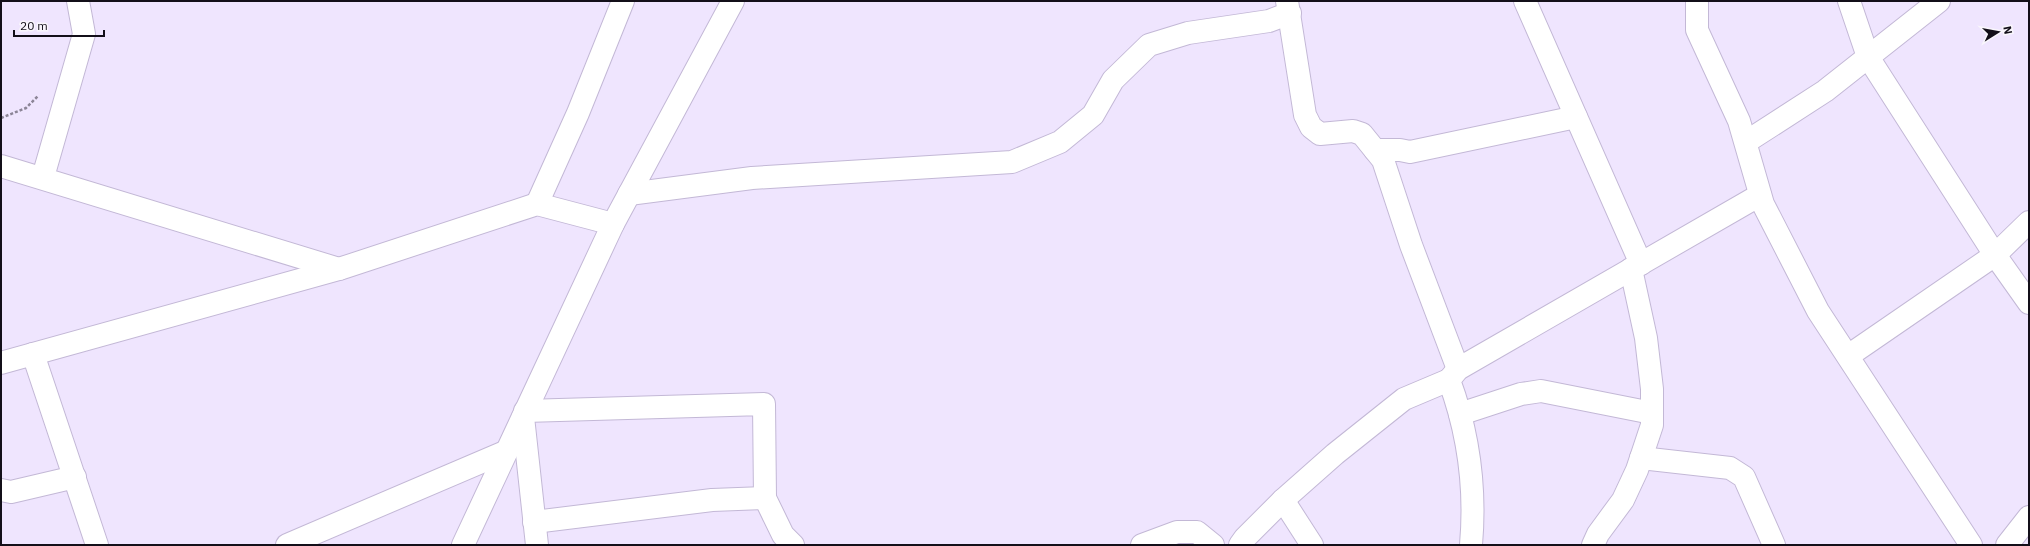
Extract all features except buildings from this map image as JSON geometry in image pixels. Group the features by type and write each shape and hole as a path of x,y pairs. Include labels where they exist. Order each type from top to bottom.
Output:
{"street":[{"path":"43,177 84,34 78,1"},
{"path":"537,204 578,113 623,1"},
{"path":"463,545 613,224 733,1"},
{"path":"1525,1 1576,117 1636,266 1646,338 1652,425 1641,458 1623,500 1598,534 1593,545"},
{"path":"1698,1 1697,30 1739,121 1763,204 1818,311 1971,545"},
{"path":"1849,1 1868,57 1995,255 2029,303"},
{"path":"1746,142 1825,91 1939,1"},
{"path":"629,194 752,178 1012,162 1060,142 1093,115 1113,80 1149,45 1188,33 1269,21 1288,7 1301,96 1305,115 1311,127 1320,134 1353,131 1362,134 1383,160 1453,374 1472,474 1471,545"},
{"path":"1375,150 1400,150 1410,152 1576,117"},
{"path":"1,166 43,177 339,269"},
{"path":"1240,545 1245,538 1283,500 1335,454 1404,399 1453,374 1760,195"},
{"path":"1,363 339,269 537,204 613,224"},
{"path":"1848,356 1995,255 2029,222"},
{"path":"33,354 97,545"},
{"path":"1460,414 1521,394 1541,391 1652,413"},
{"path":"524,414 764,404 765,498 783,535 793,545"},
{"path":"524,414 537,545"},
{"path":"287,545 507,451"},
{"path":"1641,458 1730,468 1744,477 1774,545"},
{"path":"1,490 11,492 75,477"},
{"path":"534,522 712,500 765,498"},
{"path":"1283,500 1312,545"},
{"path":"2007,545 2029,517"},
{"path":"1142,545 1177,532 1197,532 1213,545"}],"path":[{"path":"1,118 26,108 38,95"}]}
